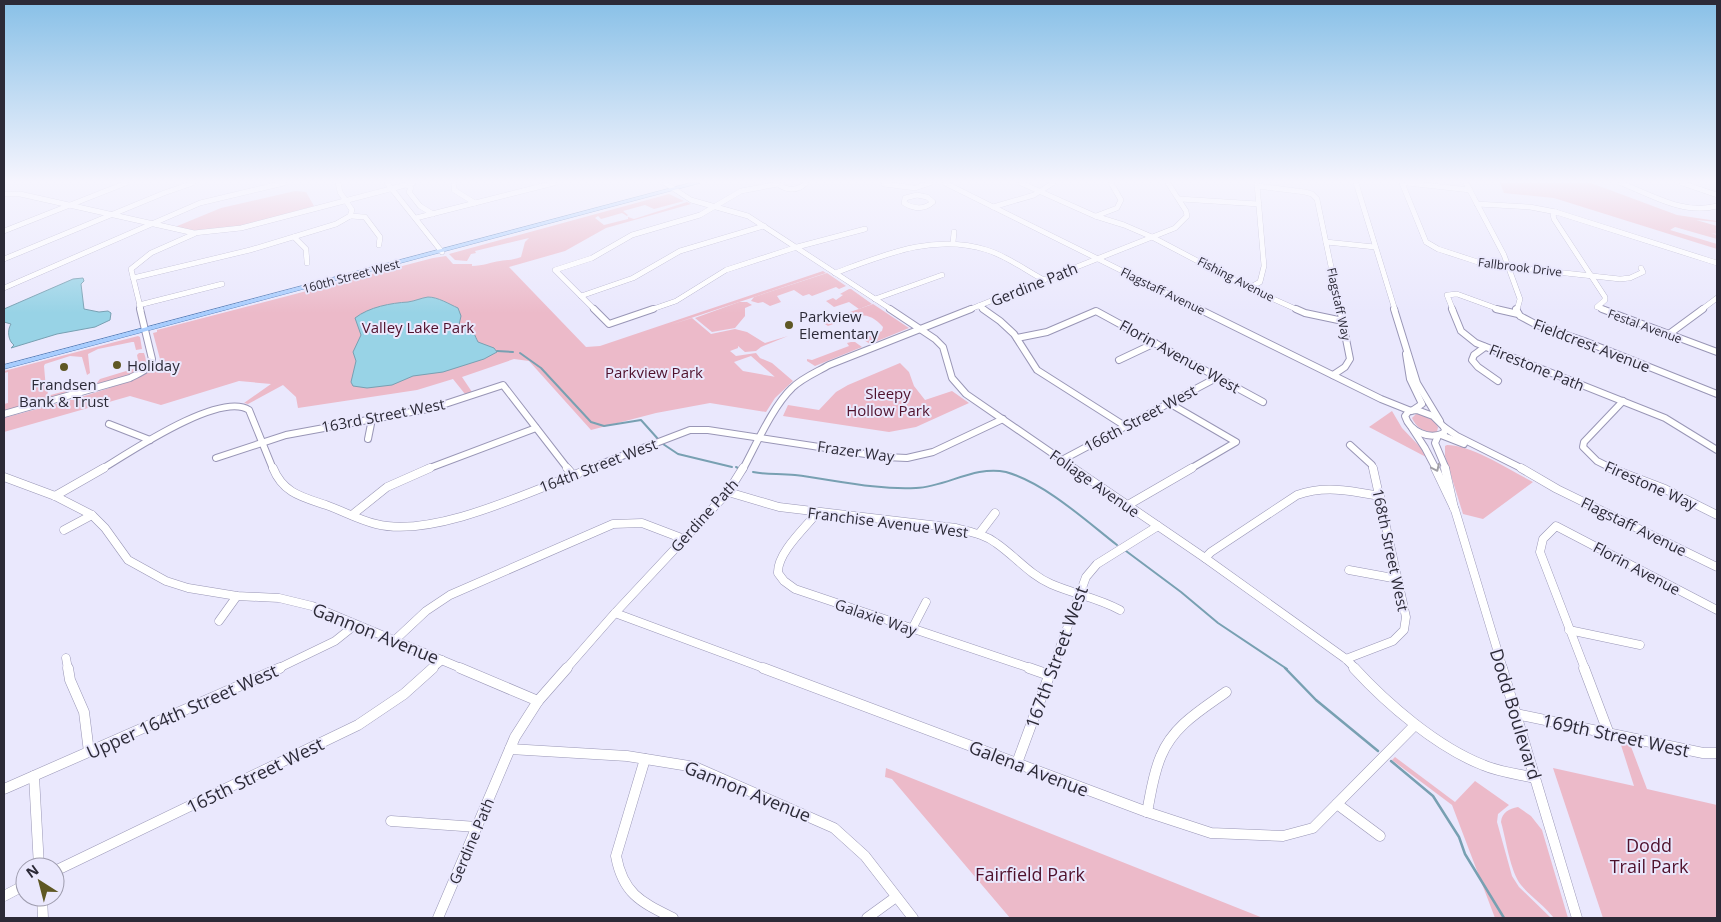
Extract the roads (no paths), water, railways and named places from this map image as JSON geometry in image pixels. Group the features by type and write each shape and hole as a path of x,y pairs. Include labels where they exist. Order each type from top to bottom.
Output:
{"main road":[{"name":"160th Street West","path":"4,367 528,226"},
{"name":"160th Street West","path":"4,362 144,328"}],"street":[{"path":"4,231 17,226"},
{"path":"4,259 83,226"},
{"path":"4,288 147,226"},
{"path":"161,226 194,233 214,233 249,226"},
{"path":"133,278 250,250 329,226"},
{"path":"372,226 380,237 379,245"},
{"path":"422,226 441,250"},
{"path":"663,226 632,235 592,258 555,270 609,324 676,301 726,270 865,228"},
{"path":"581,296 633,278 680,251 764,226"},
{"name":"Foliage Avenue","path":"764,226 935,339 943,347 947,356 952,378 966,394 1205,558 1346,660 1375,691 1415,725 1469,760 1484,766 1535,778"},
{"name":"Flagstaff Avenue","path":"1032,226 1380,399 1398,410 1405,417"},
{"name":"Fishing Avenue","path":"1126,226 1152,237 1249,288 1305,313 1343,321"},
{"path":"1098,259 1178,226"},
{"path":"1249,288 1260,282 1264,266 1261,226"},
{"name":"Flagstaff Way","path":"1323,226 1350,359 1345,367 1333,375"},
{"path":"1369,226 1417,383 1445,431 1440,436"},
{"name":"Fallbrook Drive","path":"1419,226 1424,240 1429,245 1470,261 1509,268 1627,278 1643,272 1642,268"},
{"name":"Fieldcrest Avenue","path":"1488,226 1509,268 1520,299 1516,308 1518,314 1537,326 1584,341 1717,394"},
{"name":"Festal Avenue","path":"1559,226 1605,297 1605,300 1597,307 1717,352"},
{"path":"1600,226 1717,263"},
{"path":"952,243 954,232"},
{"path":"4,414 124,380 141,373 152,361 131,268 139,260 194,233"},
{"path":"294,237 306,249 307,264"},
{"path":"1326,242 1375,247"},
{"path":"835,273 915,246 952,243 988,250 1044,280"},
{"name":"Gerdine Path","path":"438,918 510,749 522,724 538,700 615,613 728,492 783,398 793,387 829,365 1098,259"},
{"path":"875,299 942,275"},
{"path":"139,305 222,284"},
{"name":"Firestone Path","path":"1518,314 1497,309 1457,294 1448,294 1447,298 1463,333 1485,347 1675,423 1717,450"},
{"path":"1669,334 1717,298"},
{"path":"979,306 1001,321 1017,338 1029,361 1037,370 1125,426"},
{"name":"Florin Avenue West","path":"1017,338 1047,332 1096,311 1263,402"},
{"path":"1119,360 1155,343"},
{"path":"1485,347 1472,360 1478,368 1498,381"},
{"path":"1405,417 1406,413 1422,404 1408,373 1406,349"},
{"name":"166th Street West","path":"1062,460 1218,377"},
{"name":"163rd Street West","path":"216,458 263,442 308,430 433,408 502,385 536,428"},
{"name":"Flagstaff Avenue","path":"1380,399 1412,410 1428,413 1452,433 1550,485"},
{"name":"Firestone Way","path":"1623,401 1584,442 1584,454 1676,494 1717,515"},
{"path":"1128,506 1236,442 1169,403"},
{"name":"164th Street West","path":"150,440 197,415 221,407 242,406 250,410 279,482 285,488 300,496 377,524 415,526 438,523 468,515 690,430 708,430 761,438"},
{"name":"Dodd Boulevard","path":"1405,417 1423,442 1435,464 1455,510"},
{"path":"368,439 372,419"},
{"name":"Frazer Way","path":"761,438 885,457 907,458 933,452 1003,419"},
{"path":"109,424 150,440"},
{"path":"352,515 387,487 408,476 536,428 573,475"},
{"name":"Flagstaff Avenue","path":"1412,428 1425,434 1440,436 1473,448 1717,567"},
{"name":"Dodd Boulevard","path":"1440,436 1435,443 1448,474 1455,510 1577,918"},
{"path":"55,496 150,440"},
{"name":"168th Street West","path":"1346,660 1393,641 1404,630 1406,618 1372,465 1350,445"},
{"name":"Gannon Avenue","path":"4,477 55,496 92,516 105,528 128,560 166,581 188,588 237,596 279,598 297,602 395,640 538,700"},
{"path":"1205,558 1211,552 1296,495 1307,490 1333,488 1380,496"},
{"name":"Franchise Avenue West","path":"728,492 779,507 956,528 979,534 994,542 1037,576 1051,584 1109,604 1120,610"},
{"name":"Galaxie Way","path":"817,513 781,558 778,569 781,579 795,589 1049,675"},
{"path":"979,534 995,513"},
{"path":"64,530 92,516"},
{"path":"395,640 426,611 450,595 613,524 628,521 642,522 684,539"},
{"name":"167th Street West","path":"1017,764 1086,576 1097,564 1158,526"},
{"name":"Florin Avenue","path":"1568,630 1540,552 1543,539 1556,526 1717,610"},
{"path":"1349,570 1398,579"},
{"path":"219,622 237,596"},
{"path":"912,629 926,602"},
{"name":"Galena Avenue","path":"615,613 1147,812 1211,833 1283,836 1313,828 1415,725"},
{"name":"Upper 164th Street West","path":"4,789 306,657 335,641 355,625"},
{"path":"1568,630 1640,644"},
{"path":"1568,630 1609,734"},
{"path":"66,658 70,680 84,712 89,752"},
{"name":"165th Street West","path":"65,866 358,725 404,694 442,660"},
{"path":"1147,812 1160,760 1167,742 1180,729 1226,692"},
{"name":"169th Street West","path":"1516,714 1703,753 1717,753"},
{"name":"Gannon Avenue","path":"510,749 673,761 695,767 824,822 855,845 913,918"},
{"path":"645,759 616,856 617,870 628,892 639,901 673,918"},
{"path":"34,776 38,857"},
{"path":"1337,804 1380,836"},
{"path":"390,821 477,827"},
{"path":"867,918 896,897"}],"water":[{"path":"83,278 84,281 81,284 84,309 99,312 108,311 111,313 110,320 95,327 57,334 11,348 14,345 10,341 9,335 11,324 4,322 4,309 73,279"},
{"path":"428,297 440,299 458,308 461,316 459,325 471,329 478,342 494,348 497,352 484,359 443,372 413,376 392,385 367,388 353,386 351,382 356,361 353,352 361,335 355,318 380,306 411,302"}],"waterway":[{"path":"497,351 513,352"},
{"path":"520,353 541,368 591,422 604,426 641,420 658,439"},
{"path":"663,444 678,454 732,467"},
{"path":"753,472 790,474 870,486 901,488 927,487 983,471 1006,472 1021,477 1050,493 1117,545"},
{"path":"1126,551 1181,592 1218,623 1287,669"},
{"path":"1285,668 1316,700 1378,751"},
{"path":"1391,761 1433,796 1459,837 1465,854 1504,918"}],"place":[{"name":"Parkview Elementary","path":"789,325"},
{"name":"Holiday","path":"117,365"},
{"name":"Frandsen Bank & Trust","path":"64,367"}],"park label":[{"name":"Valley Lake Park","path":"418,327"},
{"name":"Parkview Park","path":"654,372"},
{"name":"Sleepy Hollow Park","path":"888,402"},
{"name":"Dodd Trail Park","path":"1649,855"},
{"name":"Fairfield Park","path":"1030,874"}]}
